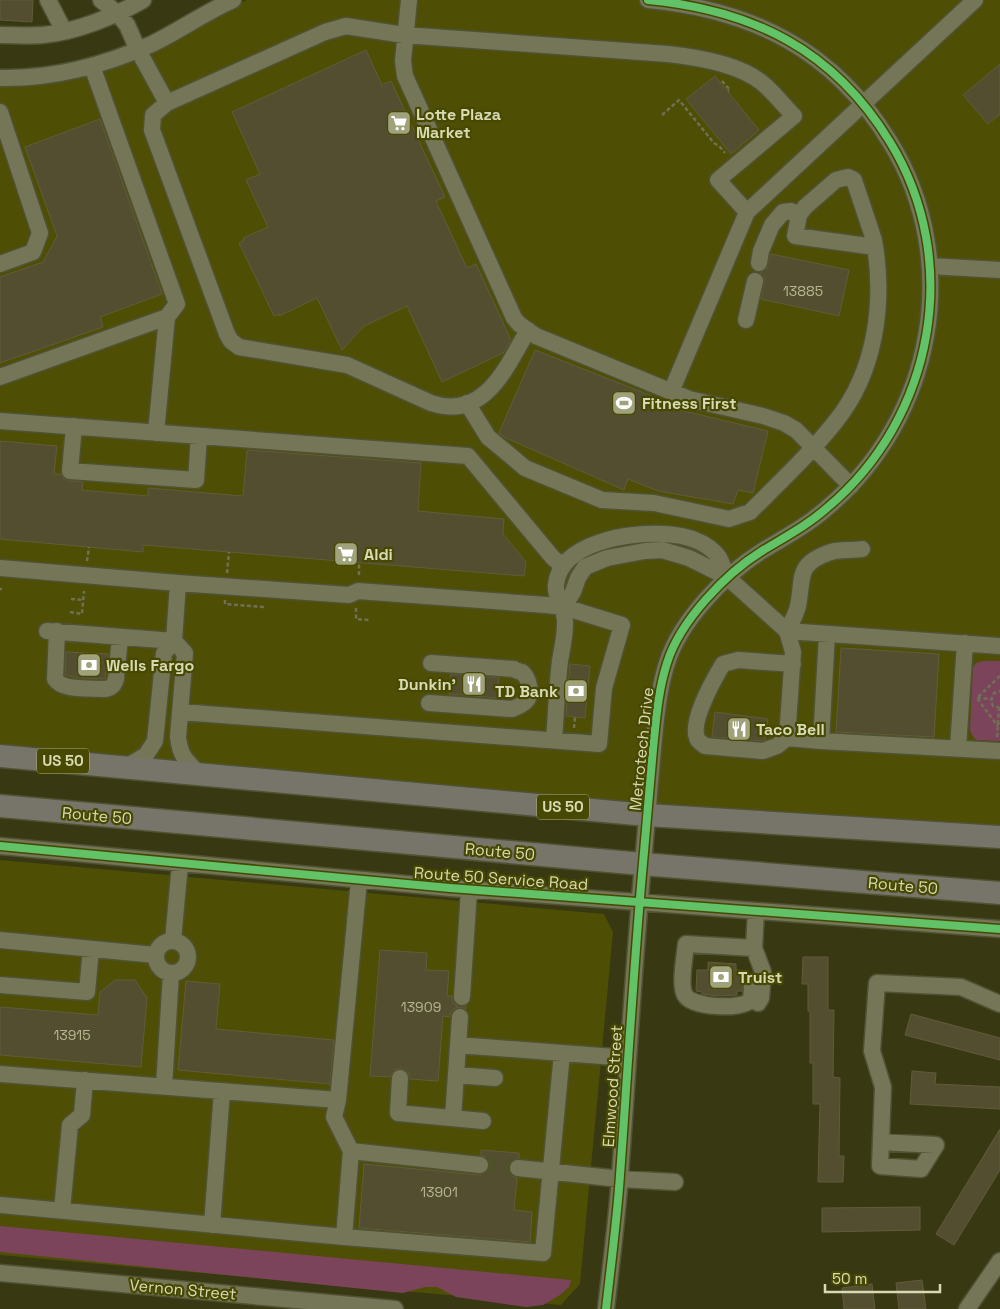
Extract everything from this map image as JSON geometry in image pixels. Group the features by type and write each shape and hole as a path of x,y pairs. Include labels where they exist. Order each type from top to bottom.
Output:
{"highway":[{"name":"US 50","path":"0,756 647,815 1000,837"},
{"name":"Route 50","path":"0,806 642,864 1000,893"}],"street":[{"path":"48,0 64,31"},
{"path":"101,0 128,25 138,50 167,103"},
{"path":"0,35 46,35 64,31 118,14 143,0"},
{"path":"0,78 57,75 92,66 153,43 232,0"},
{"path":"408,0 402,61 405,76 514,318 536,336 689,400 763,416 784,423 796,430 851,486"},
{"name":"Metrotech Drive","path":"642,864 658,705 667,662 675,643 688,622 727,577 828,508 874,460 908,402 916,380 928,321 930,290 930,266 922,220 907,174 884,130 846,86 815,58 794,43 747,20 697,6 648,0"},
{"path":"671,392 747,212 975,0"},
{"path":"528,330 498,382 481,397 457,407 443,408 347,365 239,347 231,341 227,334 152,130 153,114 167,103 325,32 346,26 404,35 668,54 702,59 733,68 762,82 794,116 718,180 747,212"},
{"path":"92,66 177,304 167,317 156,432"},
{"path":"0,114 40,233 33,252 0,264"},
{"path":"467,403 488,438 525,468 602,500 654,503 729,519 750,512 837,420 858,385 876,328 879,283 875,247 854,180 848,177 836,180 805,207 800,215 795,236 875,247"},
{"path":"759,262 761,251 772,225 784,212 791,211 800,215"},
{"path":"930,266 1000,270"},
{"path":"746,320 755,281"},
{"path":"0,377 167,317"},
{"path":"0,421 468,456 553,558 563,566"},
{"path":"74,426 70,471 80,472 196,480 199,436"},
{"path":"554,740 566,622 564,607 556,591 556,582 563,566 577,552 588,546 620,538 662,534 693,539 704,544 719,557 727,577"},
{"path":"787,631 795,615 800,581 806,566 813,560 832,551 862,549"},
{"path":"564,607 585,567 607,558 628,553 662,550 689,558 727,577 787,631 793,652 787,738"},
{"path":"0,568 350,595 358,591 385,592 564,607 622,625 604,688 599,744 181,712"},
{"path":"126,767 146,755 155,740 164,654 174,641 178,583"},
{"path":"120,637 116,679 115,684 110,688 65,687 55,680 52,631 174,641 185,652 178,737 180,750 183,757 200,774"},
{"path":"787,631 1000,646"},
{"path":"822,741 827,634"},
{"path":"958,748 965,643"},
{"path":"793,664 738,660 723,664 699,712 696,732 698,741 705,746 763,751 777,746 787,738 1000,751"},
{"path":"429,703 512,709 520,706 527,700 529,692 528,681 522,672 431,663"},
{"name":"Route 50 Service Road","path":"0,846 469,890 1000,929"},
{"path":"173,940 180,864"},
{"name":"Elmwood Street","path":"606,1309 620,1179 642,864"},
{"path":"344,1237 351,1151 334,1117 338,1100 359,880"},
{"path":"462,997 469,890"},
{"path":"740,1006 746,1005 751,1000 756,911"},
{"path":"0,940 155,955"},
{"path":"173,940 183,944 188,956 185,967 179,972 171,974 159,967 155,955 159,946 164,942 173,940"},
{"path":"686,944 754,948 763,972 761,998 757,1005 708,1005 689,1000 683,991 686,944"},
{"path":"0,985 87,992 92,949"},
{"path":"164,1086 171,974"},
{"path":"881,1142 883,1088 872,1051 877,983 962,987 1000,1004"},
{"path":"454,1118 460,1017"},
{"path":"458,1045 627,1058"},
{"path":"0,1204 344,1237 543,1253 562,1054"},
{"path":"0,1074 338,1100"},
{"path":"456,1075 495,1078"},
{"path":"400,1078 398,1113 483,1121"},
{"path":"62,1210 70,1125 82,1115 85,1080"},
{"path":"212,1224 222,1091"},
{"path":"351,1151 480,1165"},
{"path":"518,1168 620,1179 675,1182"},
{"path":"966,1309 1000,1261"},
{"name":"Vernon Street","path":"0,1273 384,1308"}],"path":[{"path":"662,115 679,100 735,166"},
{"path":"71,599 83,600"},
{"path":"977,698 1000,676"},
{"path":"999,723 999,708 994,706 991,699 994,693 1000,690"},
{"path":"977,698 991,699"},
{"path":"977,698 999,723"}],"shaded area":[{"path":"247,0 1000,0 1000,837 0,756 0,77 92,66"},
{"path":"1000,661 1000,741 976,740 970,730 973,667 976,663"},
{"path":"0,860 604,914 613,932 580,1284 561,1305 0,1255"},
{"path":"0,1226 571,1280 569,1287 560,1295 543,1305 526,1307 456,1297 437,1287 425,1287 403,1293 0,1252"}],"building":[{"path":"0,0 33,0 32,22 0,20"},
{"path":"366,50 382,85 391,81 445,197 436,201 467,268 476,264 511,340 503,353 442,382 407,306 364,326 342,350 317,298 279,316 279,314 274,316 239,243 244,240 243,238 268,227 246,180 260,174 232,112"},
{"path":"1000,64 1000,114 988,124 963,95"},
{"path":"715,76 759,130 731,154 686,99"},
{"path":"100,119 162,294 100,317 103,327 0,363 0,277 43,262 57,236 25,147"},
{"path":"771,254 849,270 839,316 761,299 765,279 760,273 767,269"},
{"path":"535,350 652,396 663,406 768,431 753,493 738,490 733,504 658,491 628,479 624,490 504,437 499,433"},
{"path":"0,441 57,446 54,474 61,474 64,479 69,481 83,482 82,490 148,496 148,488 243,496 247,450 421,463 418,511 504,519 503,534 526,562 524,576 143,545 143,552 0,539"},
{"path":"841,648 939,654 934,737 836,732"},
{"name":"Wells Fargo","path":"66,652 108,654 105,679 78,678 65,675"},
{"name":"TD Bank","path":"570,664 590,666 585,718 566,716"},
{"name":"Dunkin'","path":"451,674 499,678 497,698 449,694"},
{"name":"Taco Bell","path":"715,712 768,719 765,740 712,737"},
{"path":"380,950 427,953 426,970 449,971 447,996 452,996 453,1002 457,1006 466,1006 466,1009 455,1008 451,1012 450,1017 443,1016 438,1081 410,1079 409,1073 401,1068 395,1069 390,1077 370,1076"},
{"path":"803,957 828,957 828,1010 834,1010 833,1077 840,1078 839,1156 844,1156 843,1182 818,1182 820,1104 813,1104 813,1063 810,1063 810,1011 808,1011 808,984 802,984"},
{"name":"Truist","path":"708,962 736,964 736,970 747,971 746,974 753,974 753,976 744,980 742,991 737,991 737,995 718,996 702,994 702,992 696,991 697,970 708,970"},
{"path":"115,980 135,980 147,998 141,1067 0,1055 0,1007 98,1015 100,992"},
{"path":"186,981 220,984 216,1029 334,1040 330,1084 178,1070"},
{"path":"911,1014 1000,1038 1000,1060 905,1035"},
{"path":"912,1071 936,1073 935,1084 1000,1087 1000,1109 910,1104"},
{"path":"1000,1129 1000,1170 954,1245 936,1234"},
{"path":"481,1150 519,1153 519,1158 510,1162 508,1167 512,1176 517,1178 514,1210 532,1212 530,1242 359,1228 364,1164 479,1175 488,1171 490,1166 486,1157 481,1155"},
{"path":"920,1207 920,1230 822,1232 822,1208"},
{"path":"922,1280 926,1309 899,1309 896,1283"},
{"path":"872,1284 875,1309 844,1309 842,1288"}],"tunnel":[{"path":"480,1165 518,1168"}],"cycle path":[{"path":"606,1309 619,1192 637,932 656,716 667,663 682,631 719,585 748,561 828,507 864,471 893,429 913,384 926,336 930,286 926,237 913,188 890,142 868,110 843,82 817,59 787,40 756,25 722,13 686,5 648,0"},
{"path":"0,846 450,888 1000,929"}],"place":[{"name":"Lotte Plaza Market","path":"399,123"},
{"name":"Fitness First","path":"624,403"},
{"name":"Aldi","path":"346,554"},
{"name":"Wells Fargo","path":"89,665"},
{"name":"Dunkin'","path":"474,684"},
{"name":"TD Bank","path":"576,691"},
{"name":"Taco Bell","path":"739,729"},
{"name":"Truist","path":"721,977"}]}
